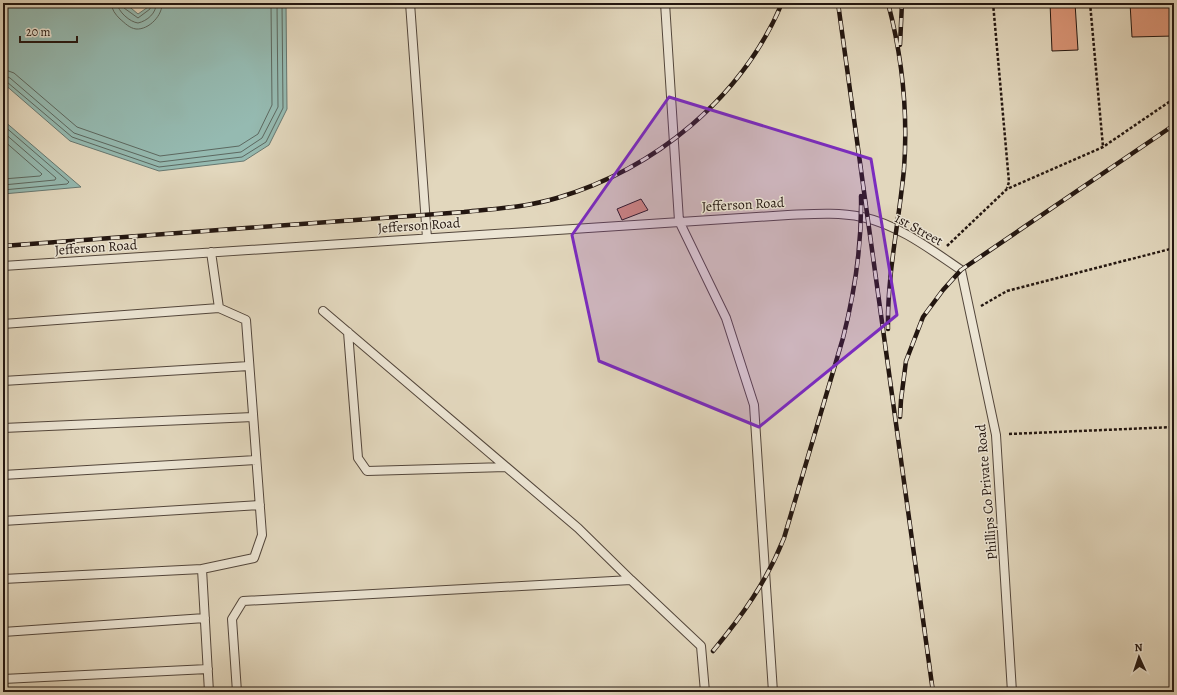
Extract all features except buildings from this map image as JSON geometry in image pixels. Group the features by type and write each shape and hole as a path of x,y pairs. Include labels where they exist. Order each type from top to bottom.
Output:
{"lane":[{"path":"410,3 427,238"},
{"path":"665,3 679,221 726,318 754,405 773,692"},
{"name":"Jefferson Road","path":"3,266 679,221 788,215 838,214"},
{"name":"1st Street","path":"838,214 861,217 897,229 961,270"},
{"path":"211,252 219,308"},
{"name":"Phillips Co Private Road","path":"961,270 996,434 1012,692"},
{"path":"3,324 219,308 246,320 262,535 254,558 202,569 3,579"},
{"path":"323,311 578,528 630,580 701,646 705,692"},
{"path":"348,332 358,458 367,471 506,466"},
{"path":"3,381 249,366"},
{"path":"3,428 253,417"},
{"path":"3,475 256,460"},
{"path":"3,521 260,505"},
{"path":"202,569 209,692"},
{"path":"237,692 232,618 243,601 630,580"},
{"path":"3,632 205,618"},
{"path":"3,679 208,669"}],"path":[{"path":"994,3 1009,182 1007,189"},
{"path":"1090,3 1103,147"},
{"path":"938,254 1007,189 1103,147 1169,102 1174,95"},
{"path":"970,312 1007,291 1174,248"},
{"path":"996,434 1174,427"}],"highlighted area":[{"path":"669,97 871,159 897,315 759,427 599,361 572,235"}],"water":[{"path":"3,3 125,3 138,14 148,7 145,3 286,3 287,109 269,145 244,161 159,171 70,141 3,83"},
{"path":"3,120 81,187 3,194"}],"railway":[{"path":"3,246 499,209 523,206 557,198 593,185 628,169 661,149 691,125 719,99 744,69 765,37 782,3"},
{"path":"838,3 933,692"},
{"path":"888,3 897,44 903,85 905,127 904,169 891,269 888,329"},
{"path":"900,45 902,3"},
{"path":"900,417 906,361 923,317 943,290 961,270 1174,125"},
{"path":"713,651 753,598 770,569 784,538 843,338 857,268 861,196"}]}
